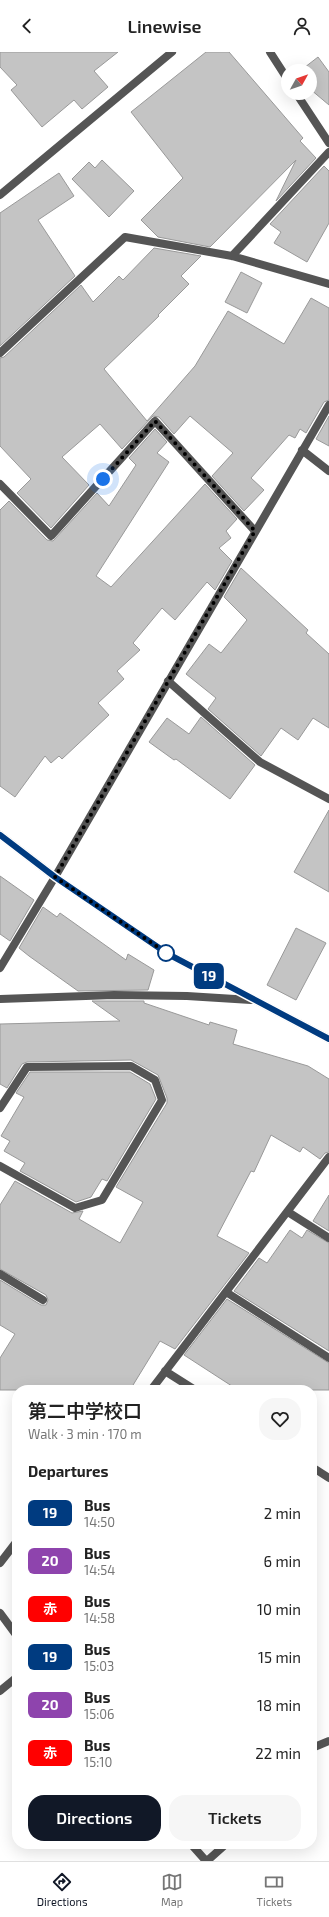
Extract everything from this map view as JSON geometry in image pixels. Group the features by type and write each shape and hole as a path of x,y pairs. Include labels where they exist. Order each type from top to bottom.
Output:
{"street":[{"path":"0,195 172,52"},
{"path":"270,52 281,69"},
{"path":"301,100 329,143"},
{"path":"232,256 329,152"},
{"path":"0,353 125,237 232,256 329,284"},
{"path":"0,968 55,877 329,405"},
{"path":"0,484 51,536 155,421 255,531"},
{"path":"302,450 329,471"},
{"path":"168,681 260,762 329,799"},
{"path":"0,835 55,877 168,954 329,1039"},
{"path":"0,999 114,995 187,996 254,1000"},
{"path":"0,1108 27,1067 132,1066 155,1080 162,1100 102,1200 75,1208 0,1166"},
{"path":"155,1385 329,1157"},
{"path":"288,1212 329,1238"},
{"path":"0,1274 43,1300"},
{"path":"226,1292 329,1358"},
{"path":"165,1371 187,1385"},
{"path":"317,1470 329,1478"},
{"path":"0,1563 12,1547"},
{"path":"0,1614 12,1630"},
{"path":"0,1691 12,1681"},
{"path":"317,1746 329,1741"},
{"path":"195,1849 206,1861 220,1849"}],"building":[{"path":"0,52 118,52 94,71 108,87 82,109 74,100 42,127 11,90 17,85 0,67"},
{"path":"206,52 229,52 303,138 300,141 316,158 276,201 296,160 210,247 158,237 141,220 183,178 131,112"},
{"path":"318,57 329,72 329,105 317,95 317,64 309,64"},
{"path":"102,160 134,191 109,217 72,179 89,162 95,168"},
{"path":"324,166 329,171 329,223 307,262 274,243 281,232 270,224"},
{"path":"59,173 74,196 38,220 75,276 0,346 0,213"},
{"path":"154,248 201,256 181,276 189,284 158,315 159,316 104,369 147,421 195,366 228,311 284,344 311,298 329,308 329,400 324,402 306,433 300,429 295,438 289,435 251,478 264,490 244,511 212,476 233,453 190,416 174,434 159,417 153,416 122,449 100,424 62,457 89,485 51,528 17,493 31,479 0,446 0,358 4,357 81,285 93,302 119,276 123,280"},
{"path":"241,272 262,283 247,313 225,302"},
{"path":"329,416 329,446 316,439"},
{"path":"155,429 167,442 157,453 169,462 96,576 111,587 205,484 237,519 226,531 231,538 219,548 232,561 215,590 207,582 175,620 162,608 133,643 140,650 117,671 124,679 98,703 109,715 62,759 59,756 51,763 45,756 15,797 0,786 0,510 9,501 47,540 53,541 97,493 109,506 136,465 129,458"},
{"path":"241,568 308,630 306,633 329,654 329,728 313,718 298,740 281,728 261,756 208,709 216,698 186,674 209,644 221,653 247,620 224,597"},
{"path":"201,717 255,765 230,799 176,759 174,760 149,742 167,718 189,734"},
{"path":"329,810 329,892 294,872"},
{"path":"0,876 34,900 10,941 0,934"},
{"path":"43,907 57,917 60,913 126,960 128,954 154,970 148,990 78,991 29,956 19,948"},
{"path":"296,928 326,943 296,1000 267,985"},
{"path":"92,1001 144,1001 144,1003 209,1025 210,1022 237,1030 233,1044 308,1066 329,1079 329,1152 325,1153 320,1159 303,1147 300,1152 271,1135 254,1172 251,1171 217,1236 249,1253 175,1349 160,1341 133,1385 12,1385 12,1390 0,1390 0,1358 15,1334 0,1325 0,1280 41,1305 46,1305 48,1300 46,1295 0,1269 0,1205 15,1181 72,1213 83,1211 79,1219 120,1243 143,1202 116,1187 167,1103 167,1098 158,1075 131,1060 27,1062 22,1064 7,1088 0,1084 0,1024 120,1021"},
{"path":"30,1072 130,1072 150,1084 156,1099 107,1181 102,1179 91,1197 76,1202 20,1171 25,1163 4,1151 10,1141 1,1136 24,1097 16,1093"},
{"path":"329,1195 329,1231 313,1221"},
{"path":"290,1230 302,1238 307,1230 329,1243 329,1351 234,1291 259,1258 267,1263"},
{"path":"227,1299 329,1363 329,1390 317,1390 317,1385 230,1385 184,1355"}],"bus line":[{"name":"19","path":"0,835 55,877 168,954 329,1039"}],"route":[{"path":"103,479 155,421 255,531 55,877 168,954 166,953"}]}
